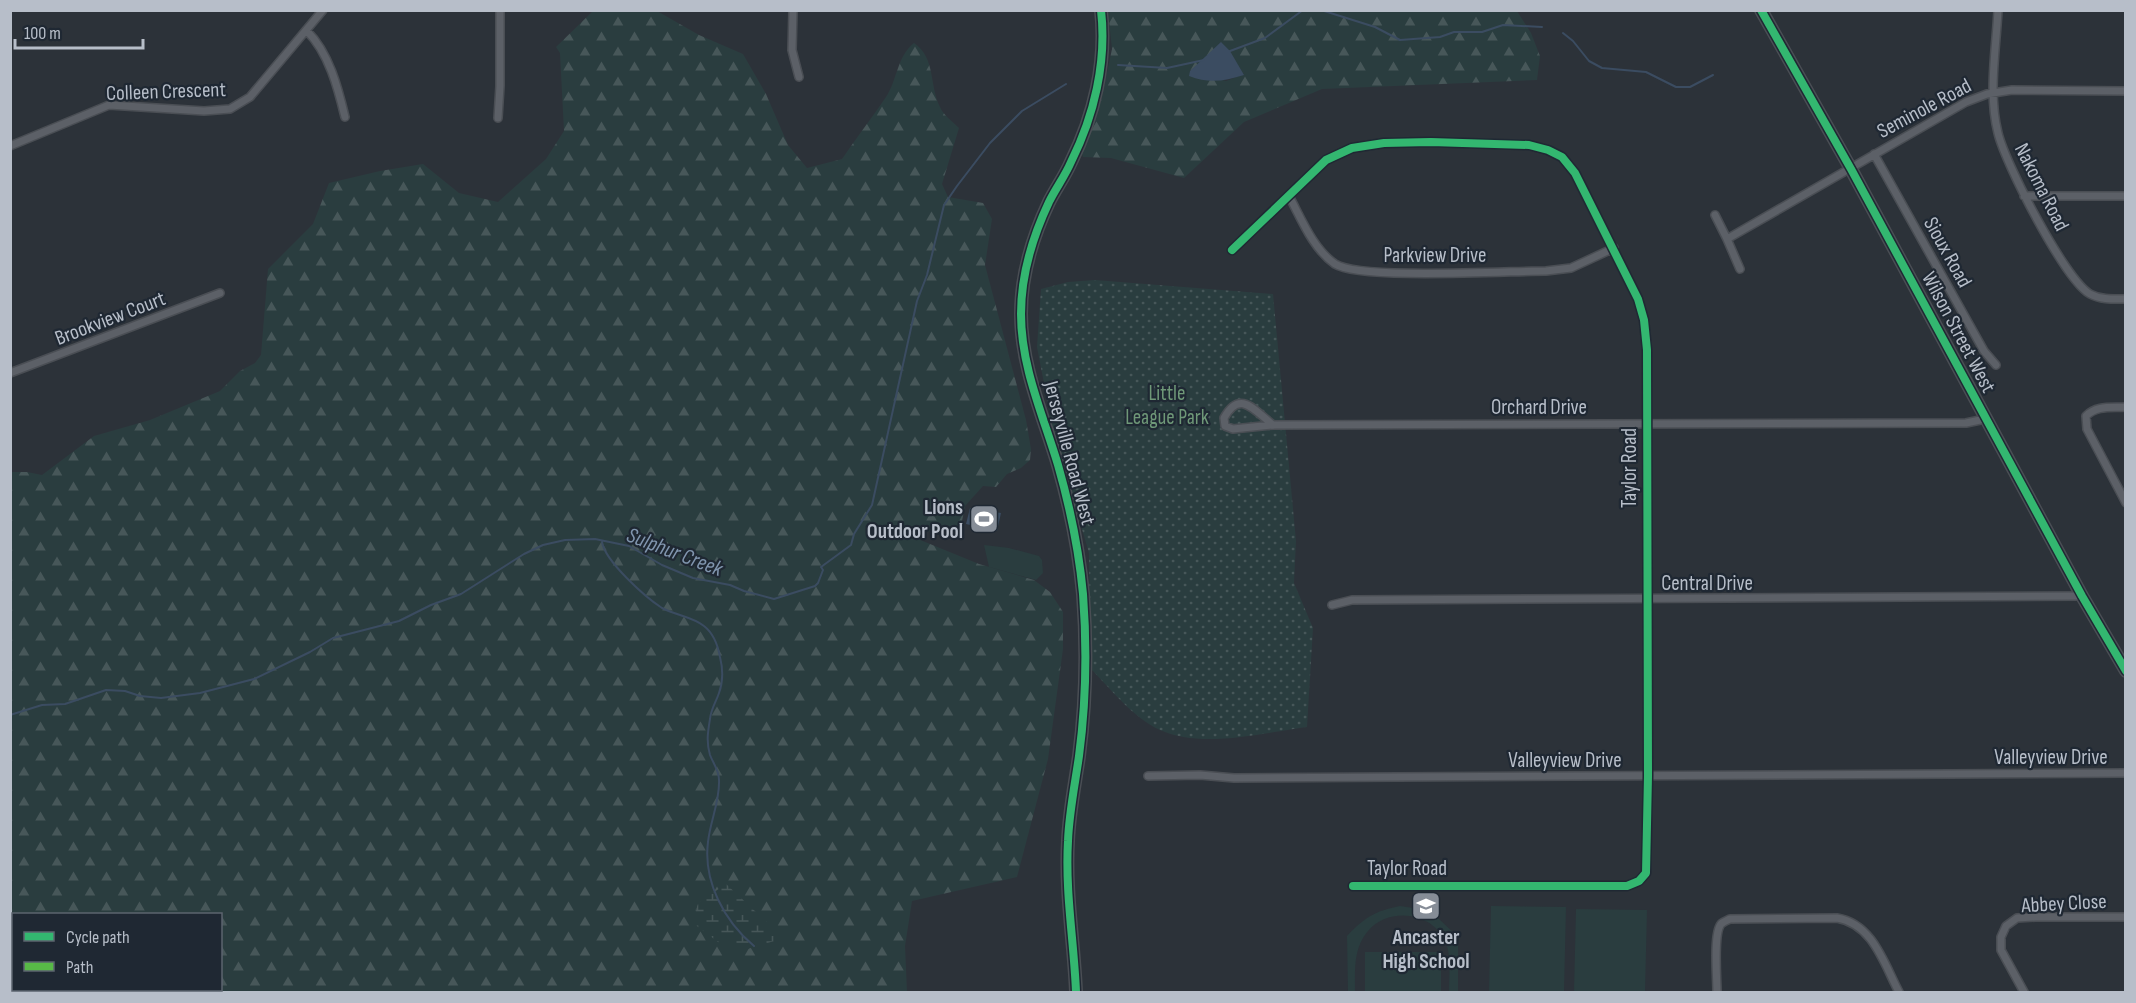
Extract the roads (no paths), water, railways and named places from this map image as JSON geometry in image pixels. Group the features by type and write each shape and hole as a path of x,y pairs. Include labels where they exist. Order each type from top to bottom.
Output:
{"main road":[{"name":"Jerseyville Road West","path":"1076,993 1067,878 1068,839 1084,694 1083,593 1068,502 1023,351 1021,314 1023,277 1032,241 1072,161 1096,94 1102,58 1101,10"},
{"name":"Wilson Street West","path":"1761,10 1851,169 2082,596 2126,671"}],"street":[{"name":"Colleen Crescent","path":"10,146 109,105 204,111 230,109 250,97 323,10"},
{"path":"498,118 500,10"},
{"path":"793,10 792,50 800,77"},
{"name":"Nakoma Road","path":"1998,10 1994,92 1998,134 2007,161 2024,196 2073,280 2090,294 2107,300 2126,299"},
{"path":"306,31 314,39 336,83 345,117"},
{"name":"Seminole Road","path":"1727,239 1965,102 1994,92 2012,90 2126,91"},
{"name":"Taylor Road","path":"1232,250 1266,220 1326,160 1352,148 1384,143 1431,142 1529,145 1548,150 1562,158 1575,173 1638,299 1644,320 1647,350 1648,776 1646,873 1639,881 1627,886 1353,886"},
{"name":"Sioux Road","path":"1874,154 1984,351 1996,364"},
{"name":"Parkview Drive","path":"1289,196 1318,247 1336,265 1359,270 1391,273 1546,271 1571,268 1614,248"},
{"path":"2024,196 2126,196"},
{"path":"1715,215 1740,269"},
{"name":"Brookview Court","path":"10,373 220,293"},
{"name":"Orchard Drive","path":"1273,425 1246,404 1238,402 1230,406 1224,418 1225,426 1233,429 1273,425 1966,423 1985,419"},
{"path":"2126,407 2100,408 2086,416 2087,429 2126,503"},
{"name":"Central Drive","path":"1332,605 1352,600 2082,596"},
{"name":"Valleyview Drive","path":"1148,776 1200,775 1234,778 2126,773"},
{"name":"Abbey Close","path":"2024,993 2001,950 2001,937 2006,926 2017,918 2036,916 2126,917"},
{"path":"1718,993 1717,936 1720,924 1730,919 1837,918 1853,922 1869,935 1899,993"}],"water":[{"path":"1221,42 1230,51 1244,75 1217,81 1189,76 1190,71"},
{"name":"Lions Outdoor Pool","path":"970,508 1001,513 997,531 966,524"}],"waterway":[{"path":"1230,51 1265,38 1303,10"},
{"path":"1321,10 1375,27 1400,40 1440,37 1454,32 1482,32 1503,25 1542,27"},
{"path":"1563,33 1573,41 1589,61 1602,68 1646,72 1676,87 1690,87 1713,75"},
{"name":"Sulphur Creek","path":"1118,65 1167,68 1204,60"},
{"name":"Sulphur Creek","path":"10,715 42,705 65,704 106,690 161,698 200,693 254,679 310,652 333,638 399,621 431,605 461,594 524,554 543,545 565,540 595,539 629,546 662,565 693,578 730,585 774,599 815,586 823,570 821,567 851,545 854,534 872,505 917,301 927,275 944,205 990,143 1022,111 1066,84"},
{"path":"602,542 610,559 646,596 662,608 695,620 704,626 716,644 721,662 722,680 712,709 708,741 710,755 718,773 719,788 707,857 712,885 718,899 733,925 754,946"}],"place":[{"name":"Lions Outdoor Pool","path":"984,519"},
{"name":"Ancaster High School","path":"1426,906"}],"park label":[{"name":"Little League Park","path":"1167,405"}]}
